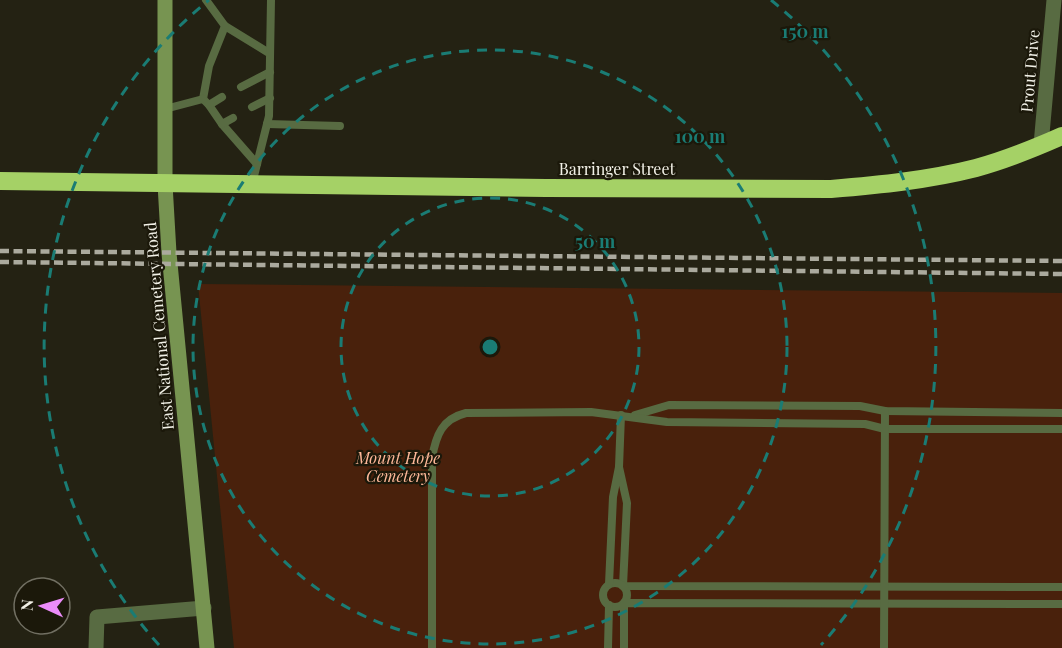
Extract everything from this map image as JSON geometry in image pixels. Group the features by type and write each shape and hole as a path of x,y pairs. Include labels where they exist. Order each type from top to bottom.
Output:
{"highway":[{"name":"Barringer Street","path":"0,182 831,189 870,186 976,167 1062,136"}],"street":[{"name":"East National Cemetery Road","path":"165,0 165,184 169,253 207,648"},
{"name":"Prout Drive","path":"1041,145 1054,0"},
{"path":"96,648 97,617 204,608"}],"lane":[{"path":"206,0 225,26 270,53"},
{"path":"252,185 269,116 272,0"},
{"path":"225,26 209,66 206,102 257,164"},
{"path":"241,87 270,72"},
{"path":"165,109 222,97"},
{"path":"252,108 270,98"},
{"path":"222,124 233,118"},
{"path":"267,124 340,126"},
{"path":"626,416 669,405 860,406 885,411 1062,413"},
{"path":"884,648 885,411"},
{"path":"432,648 432,458 442,428 450,419 458,415 466,413 591,412 667,422 865,424 885,429 1062,429"},
{"path":"609,648 609,606 604,599 604,592 609,584 613,497 626,416"},
{"path":"619,467 627,503 623,586 627,594 624,603 624,648"},
{"path":"609,584 619,583 623,586 1062,587"},
{"path":"609,606 618,607 624,603 1062,604"}],"green space":[{"name":"Mount Hope Cemetery","path":"198,284 1062,293 1062,648 234,648"}],"railway":[{"path":"0,251 1062,261"},
{"path":"0,262 1062,274"}]}
